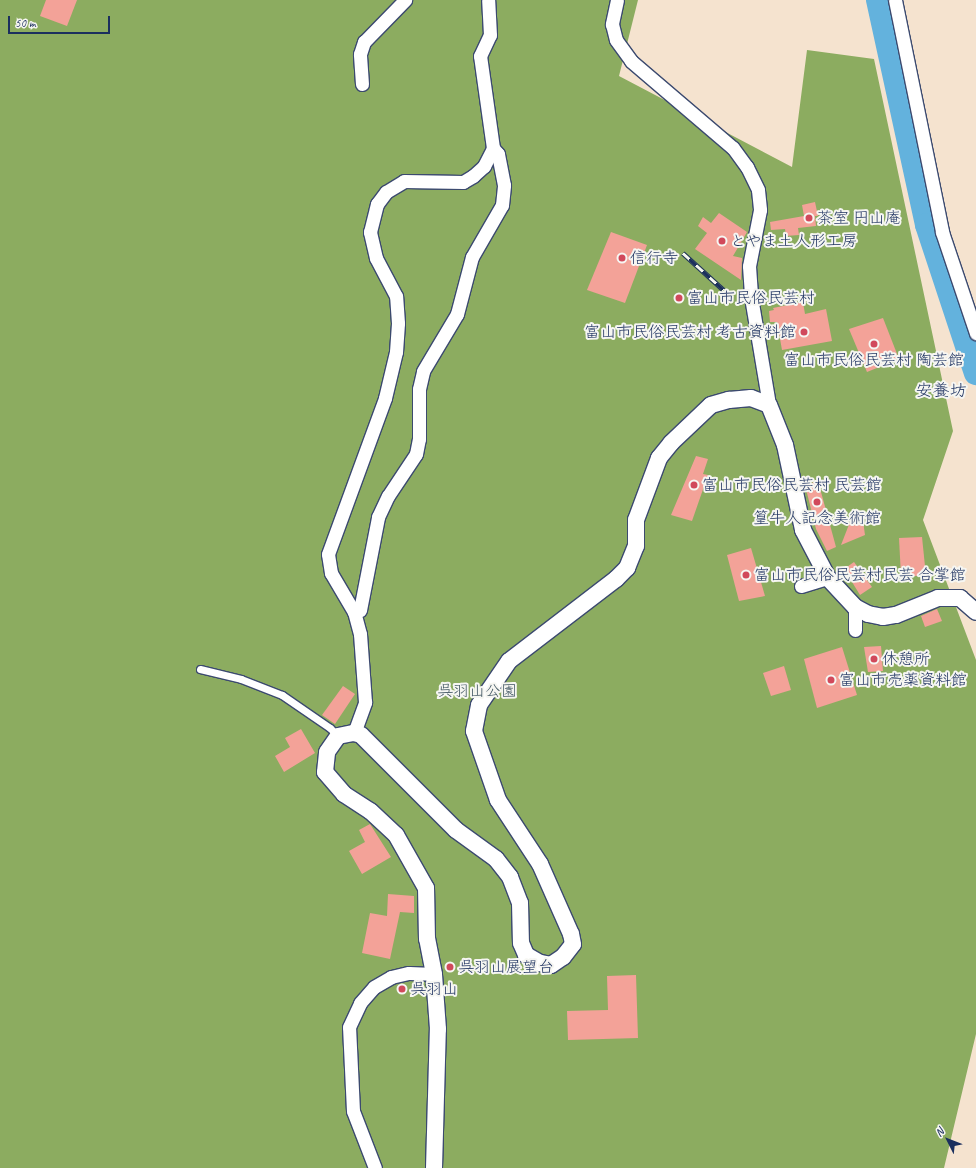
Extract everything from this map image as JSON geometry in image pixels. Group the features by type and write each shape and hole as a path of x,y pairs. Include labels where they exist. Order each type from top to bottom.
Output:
{"street":[{"path":"362,84 360,54 364,42 405,0"},
{"path":"354,612 360,610 378,517 388,496 416,454 420,438 419,389 423,371 457,314 472,257 502,205 504,185 498,154 493,148 480,56 490,35 488,0"},
{"path":"617,0 612,24 616,40 631,60 733,148 747,167 758,190 760,210 749,266 746,294 769,405 785,445 803,530 828,578 856,607 868,614 883,617 896,615 938,598 960,598 976,612"},
{"path":"895,0 942,232 976,333"},
{"path":"354,733 365,702 360,634 354,612 331,573 328,554 385,398 396,352 398,323 396,296 376,258 370,232 377,204 386,192 404,181 463,182 473,176 484,166 493,148"},
{"path":"434,1168 438,1029 434,974 427,939 426,888 396,835 370,811 344,794 325,772 327,752 338,736 354,733 372,744 456,830 496,859 510,877 520,903 521,943 526,955 540,963 551,964 563,957 573,944 571,934 540,864 498,800 474,732 479,705 494,678 509,660 616,579 627,568 636,546 636,520 660,458 671,443 711,405 729,400 751,398 769,405"},
{"path":"801,586 828,578"},
{"path":"855,630 856,607"},
{"path":"375,1168 353,1111 349,1027 360,1002 374,987 391,977 409,973 434,974"}],"lane":[{"path":"200,669 241,679 282,695 330,728 338,736"}],"green space":[{"name":"呉羽山公園","path":"0,0 638,0 619,76 792,167 807,50 874,59 953,431 923,520 976,660 976,1034 944,1168 0,1168"}],"building":[{"path":"46,0 77,0 67,26 40,16"},
{"name":"茶室 円山庵","path":"815,202 818,216 815,216 816,226 798,228 799,235 786,236 785,229 771,230 770,222 804,216 802,205"},
{"name":"とやま土人形工房","path":"719,213 747,232 733,256 742,258 741,280 695,249 707,233 698,226 703,217 711,223"},
{"name":"信行寺","path":"611,232 647,245 625,303 587,290"},
{"name":"富山市民俗民芸村 考古資料館","path":"803,302 805,314 826,309 832,341 782,350 777,322 770,322 769,311 774,310 773,308"},
{"name":"富山市民俗民芸村 陶芸館","path":"883,318 899,359 867,372 849,329"},
{"name":"富山市民俗民芸村 民芸館","path":"696,456 708,459 703,474 708,475 692,521 671,515"},
{"name":"篁牛人記念美術館","path":"818,481 836,547 827,551 816,529 805,485"},
{"name":"篁牛人記念美術館","path":"863,521 865,535 841,545 850,522"},
{"path":"922,537 926,576 901,576 899,538"},
{"name":"富山市民俗民芸村民芸 合掌館","path":"751,548 765,596 739,601 727,555"},
{"path":"854,562 872,587 860,595 844,569"},
{"path":"937,609 942,621 925,627 921,616"},
{"name":"休憩所","path":"881,646 883,671 868,672 864,647"},
{"name":"富山市売薬資料館","path":"842,647 857,695 817,708 804,659"},
{"path":"784,666 791,690 771,696 763,673"},
{"path":"343,686 355,694 335,724 322,715"},
{"path":"301,729 315,753 284,772 275,756 290,747 285,738"},
{"path":"370,824 391,857 362,874 349,851 365,842 359,830"},
{"path":"388,894 414,896 414,913 400,912 390,959 362,953 370,913 387,916"},
{"path":"636,975 638,1038 568,1040 567,1011 608,1010 607,976"}],"waterway":[{"path":"878,0 927,225 976,373"}],"railway":[{"path":"683,253 724,290"}],"place":[{"name":"茶室 円山庵","path":"809,218"},
{"name":"とやま土人形工房","path":"722,241"},
{"name":"信行寺","path":"622,258"},
{"name":"富山市民俗民芸村","path":"679,298"},
{"name":"富山市民俗民芸村 考古資料館","path":"804,332"},
{"name":"富山市民俗民芸村 陶芸館","path":"874,344"},
{"name":"富山市民俗民芸村 民芸館","path":"694,485"},
{"name":"篁牛人記念美術館","path":"817,502"},
{"name":"富山市民俗民芸村民芸 合掌館","path":"746,575"},
{"name":"休憩所","path":"874,659"},
{"name":"富山市売薬資料館","path":"831,680"},
{"name":"呉羽山展望台","path":"450,967"},
{"name":"呉羽山","path":"402,989"}],"district":[{"name":"安養坊","path":"941,391"}]}
